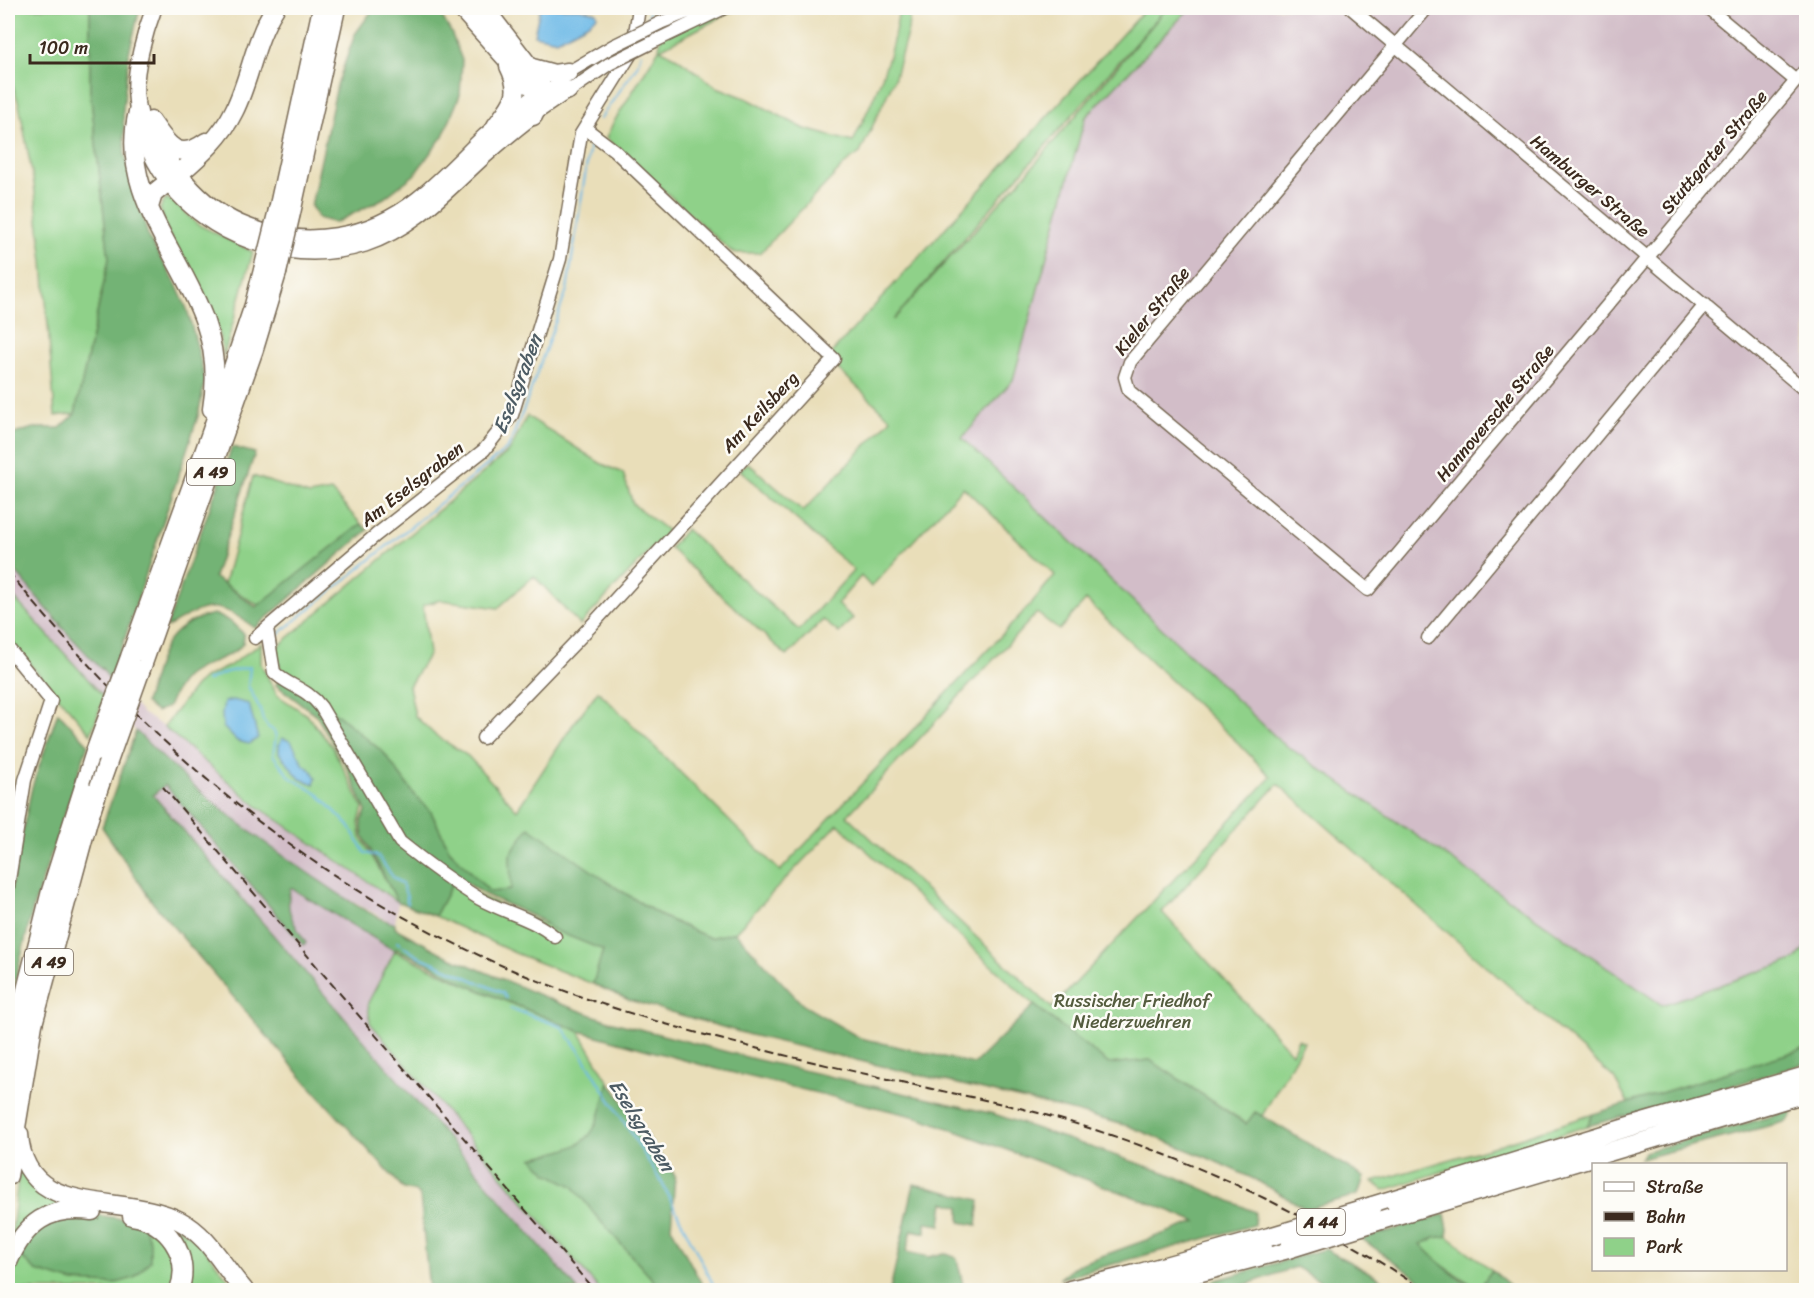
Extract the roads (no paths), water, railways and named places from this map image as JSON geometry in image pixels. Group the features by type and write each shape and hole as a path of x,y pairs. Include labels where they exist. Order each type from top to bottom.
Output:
{"highway":[{"path":"149,207 153,194 207,149 222,130 239,99 260,37 275,8"},
{"name":"A 49","path":"284,211 322,8"},
{"name":"A 49","path":"8,1082 22,1006 51,891 254,349 284,211 336,8"},
{"path":"327,50 349,8"},
{"path":"461,8 530,85 548,93 568,90"},
{"path":"484,8 532,68 542,85 539,105 533,116"},
{"path":"496,126 513,103 516,92 515,79 504,56"},
{"path":"532,68 554,74 568,72"},
{"path":"203,453 214,388 212,346 200,309 149,207 134,151 133,134 144,117 169,146 182,152 198,148 222,130"},
{"name":"A 49","path":"135,663 203,453 251,315 270,271"},
{"name":"A 49","path":"8,1176 33,1024 93,782"},
{"path":"8,1048 22,1006"},
{"name":"A 44","path":"1133,1290 1220,1269 1391,1217 1779,1092 1806,1077"},
{"name":"A 44","path":"1070,1290 1140,1274 1269,1237 1632,1126 1779,1092 1806,1093"},
{"path":"20,1096 20,1147 25,1163 40,1183 62,1195 153,1210 179,1220 202,1237 244,1290"},
{"path":"8,1262 22,1234 50,1214 81,1209 136,1217 150,1221 173,1240 180,1254 182,1267 183,1281 179,1290"}],"main road":[{"path":"153,8 135,86 144,117 144,138 151,154 174,177 213,206 243,224 267,233 293,237 335,237 362,230 398,213 425,193 496,126 542,91"},
{"path":"174,177 195,211 214,225 234,235 262,245 292,251 336,250 379,239 416,218 482,158 533,116"}],"street":[{"name":"Am Eselsgraben","path":"255,638 376,535 484,450 512,415 560,259 580,141 585,128 632,52 639,8"},
{"path":"542,91 568,72 613,46 660,23 698,8"},
{"path":"533,116 609,64 724,8"},
{"name":"Hamburger Straße","path":"1351,8 1806,391"},
{"name":"Kieler Straße","path":"1368,590 1129,391 1125,377 1130,362 1427,8"},
{"path":"1708,8 1796,81"},
{"name":"Stuttgarter Straße","path":"1649,258 1806,69"},
{"name":"Am Keilsberg","path":"483,738 591,626 834,359 614,150 585,128"},
{"name":"Hannoversche Straße","path":"1368,590 1649,258"},
{"path":"1428,638 1705,305"},
{"path":"267,629 274,672 302,688 321,707 400,842 482,900 543,926 555,937"},
{"path":"8,648 51,701 25,780 8,886"}],"water":[{"path":"540,8 579,8 596,12 597,16 557,40 534,35"},
{"path":"233,700 249,704 258,738 249,744 237,741 223,727 224,702"},
{"path":"282,738 291,741 304,765 312,771 316,778 314,784 300,779 279,753"}],"waterway":[{"name":"Eselsgraben","path":"647,24 650,8"},
{"name":"Eselsgraben","path":"600,119 637,66 641,53"},
{"name":"Eselsgraben","path":"276,636 508,448 567,290 590,144"},
{"name":"Eselsgraben","path":"206,681 226,672 250,667 248,686 263,720 276,736 273,755 291,778 318,794 349,826 365,853 378,856 393,877 402,884 407,904"},
{"name":"Eselsgraben","path":"397,942 416,955 503,993 506,998"},
{"name":"Eselsgraben","path":"510,1008 562,1027 583,1056 662,1183 716,1290"}],"railway":[{"path":"8,571 70,645 135,713 203,776 274,833 349,885 429,931 514,971 646,1018 770,1052 996,1102 1056,1118 1152,1150 1246,1189 1292,1212 1337,1236 1423,1290"},
{"path":"163,787 594,1290"}],"park label":[{"name":"Russischer Friedhof Niederzwehren","path":"1132,1011"}]}
